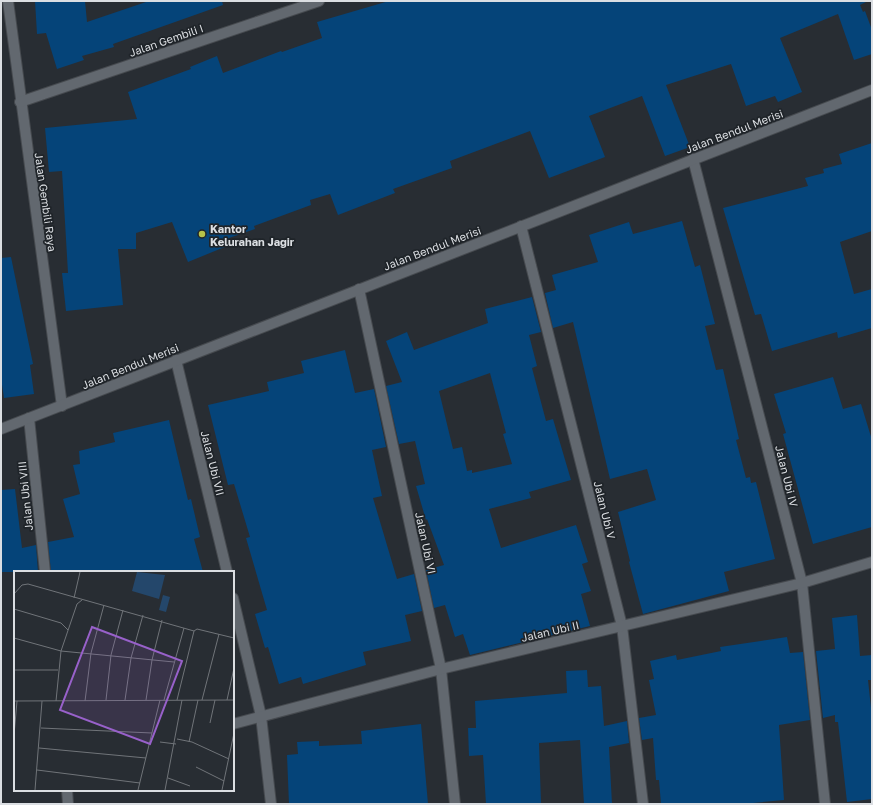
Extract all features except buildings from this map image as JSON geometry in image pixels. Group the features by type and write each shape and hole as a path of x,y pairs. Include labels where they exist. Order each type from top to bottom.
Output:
{"street":[{"name":"Jalan Gembili Raya","path":"8,1 20,102 62,406"},
{"name":"Jalan Gembili I","path":"20,102 319,1"},
{"name":"Jalan Bendul Merisi","path":"1,429 872,90"},
{"name":"Jalan Ubi IV","path":"693,160 802,583 825,804"},
{"name":"Jalan Ubi V","path":"521,226 622,626 643,804"},
{"name":"Jalan Ubi VI","path":"359,289 441,669 455,804"},
{"name":"Jalan Ubi VII","path":"176,360 227,571"},
{"name":"Jalan Ubi VIII","path":"30,418 45,571"},
{"name":"Jalan Ubi II","path":"234,724 441,669 802,583 872,562"},
{"path":"234,602 261,716 271,804"},
{"path":"67,791 68,804"}],"place":[{"name":"Kantor Kelurahan Jagir","path":"202,234"}]}
